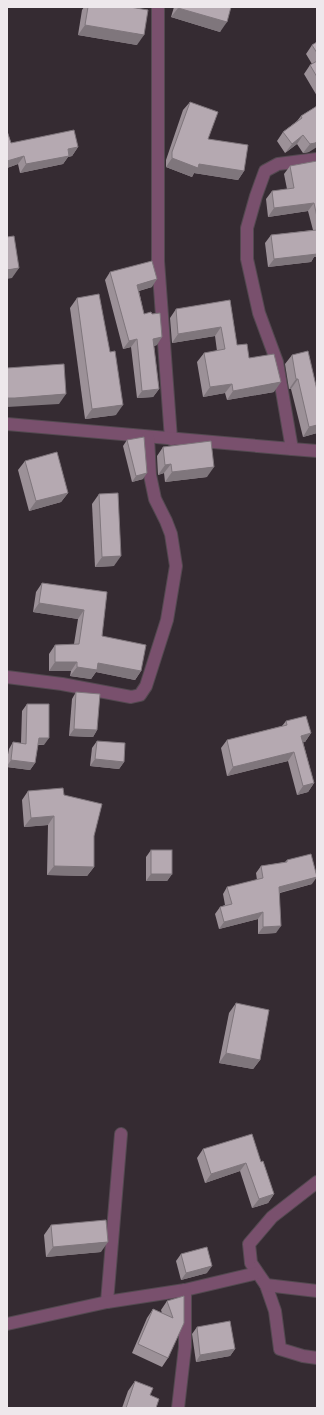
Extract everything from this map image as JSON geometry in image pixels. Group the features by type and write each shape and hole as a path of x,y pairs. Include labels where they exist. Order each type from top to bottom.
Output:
{"street":[{"path":"158,7 158,261 171,439"},
{"path":"292,449 277,362 259,313 247,259 247,228 265,171 278,164 317,159"},
{"path":"7,424 317,451"},
{"path":"7,677 62,684 131,697 140,695 146,686 167,620 176,566 168,527 154,499 150,475 148,437"},
{"path":"107,1302 121,1134"},
{"path":"317,1182 272,1217 249,1244 251,1263 266,1286 275,1311 280,1349 303,1356 317,1358"},
{"path":"7,1324 107,1302 185,1290 258,1273"},
{"path":"266,1286 317,1291"},
{"path":"178,1408 186,1346 185,1290"}],"building":[{"path":"88,7 130,7 148,10 144,35 85,25"},
{"path":"178,7 231,7 227,22"},
{"path":"317,42 317,53 312,45"},
{"path":"317,61 317,77 310,65"},
{"path":"190,102 218,112 208,139 248,145 244,171 199,164 198,168 172,158 172,152"},
{"path":"317,106 317,142 310,144 303,135 292,144 283,132 302,118 301,116"},
{"path":"74,130 78,147 68,149 69,156 26,164 24,156 7,161 7,131 11,143"},
{"path":"317,161 317,217 314,203 274,208 272,191 294,188 290,166"},
{"path":"317,230 317,254 274,259 271,235"},
{"path":"14,236 19,268 7,270 7,237"},
{"path":"152,261 157,279 137,285 144,314 151,312 152,314 160,313 162,337 153,339 159,389 142,391 137,339 129,341 110,272"},
{"path":"99,294 110,352 115,351 123,405 92,409 77,298"},
{"path":"230,300 237,345 247,344 249,358 274,354 281,382 233,391 232,384 210,387 204,353 225,349 221,327 178,334 176,309"},
{"path":"308,351 317,390 317,425 309,427 298,379 296,379 292,355"},
{"path":"64,364 66,394 7,398 7,368"},
{"path":"144,437 147,473 136,476 127,440"},
{"path":"211,441 214,467 172,472 171,464 165,465 163,447"},
{"path":"57,452 68,493 36,501 25,461"},
{"path":"118,493 121,556 102,557 99,494"},
{"path":"42,583 107,592 102,636 146,645 141,671 98,663 97,670 77,667 77,662 55,662 55,645 79,644 84,610 39,603"},
{"path":"76,692 100,694 97,730 74,729"},
{"path":"27,704 49,704 49,738 39,738 35,763 11,760 13,742 26,744"},
{"path":"306,716 311,733 301,736 314,783 303,786 294,752 233,767 227,740 287,725 286,721"},
{"path":"97,741 125,743 124,762 95,759"},
{"path":"63,788 64,795 102,804 94,836 94,867 54,866 54,816 31,818 28,791"},
{"path":"151,850 172,850 172,874 151,874"},
{"path":"311,854 317,877 279,887 281,926 263,927 263,912 224,922 220,907 232,904 227,887 263,878 261,866 287,862 287,860"},
{"path":"236,1003 269,1010 260,1060 226,1053"},
{"path":"252,1134 274,1194 259,1199 246,1163 211,1174 203,1149"},
{"path":"106,1220 108,1242 53,1247 51,1225"},
{"path":"207,1247 212,1266 186,1273 181,1254"},
{"path":"184,1296 184,1323 168,1358 138,1344 153,1309 173,1318 167,1301"},
{"path":"230,1321 235,1349 200,1355 197,1327"},
{"path":"135,1381 153,1388 150,1395 159,1399 156,1408 126,1408"}]}
